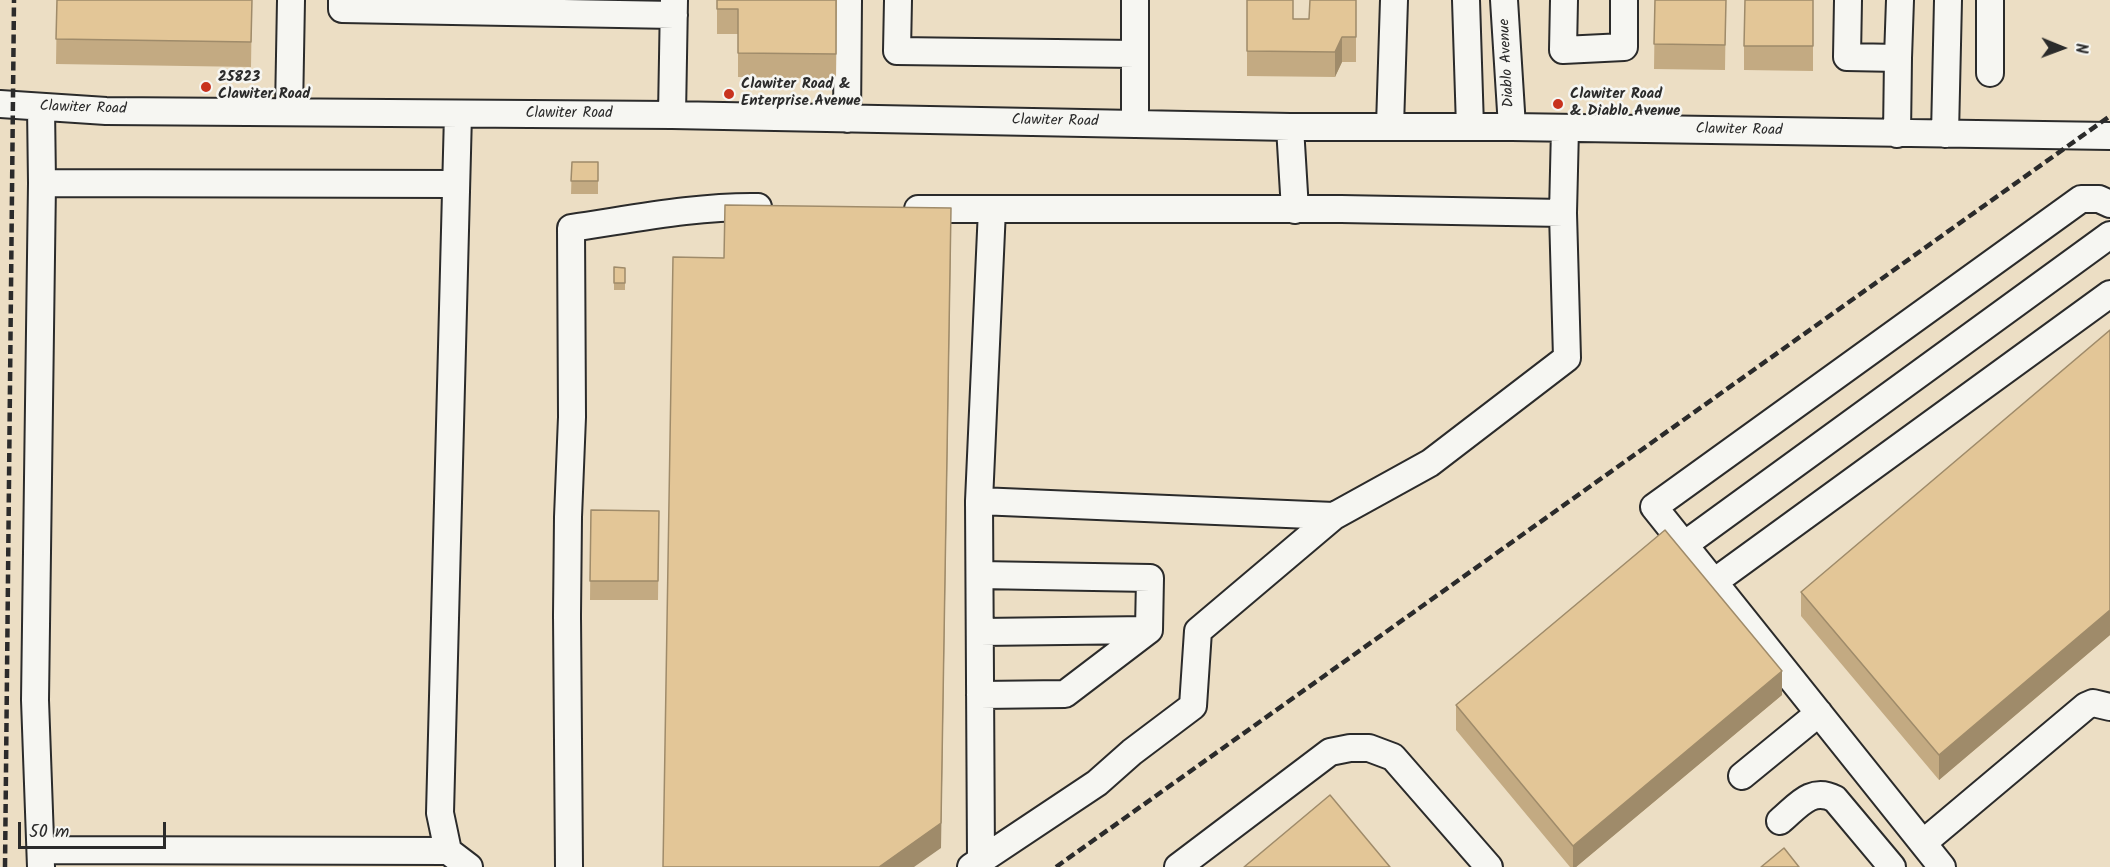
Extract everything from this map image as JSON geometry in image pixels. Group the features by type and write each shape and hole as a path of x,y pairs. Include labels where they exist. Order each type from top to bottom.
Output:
{"street":[{"path":"289,111 291,0"},
{"path":"342,0 342,9 674,8 672,115"},
{"path":"847,119 848,0"},
{"path":"898,0 897,51 1135,54"},
{"path":"1135,0 1135,123"},
{"path":"1390,126 1394,0"},
{"path":"1466,0 1470,127"},
{"name":"Diablo Avenue","path":"1504,0 1512,127"},
{"path":"1564,0 1563,50 1624,47 1624,0"},
{"path":"1848,0 1847,57 1898,58"},
{"path":"1897,134 1900,0"},
{"path":"1945,134 1948,0"},
{"path":"1990,0 1990,73"},
{"name":"Clawiter Road","path":"0,104 106,111 672,115 1290,127 1512,127 2110,136"},
{"path":"41,107 42,183 34,700 42,859 448,850"},
{"path":"458,114 440,813 448,850 469,867"},
{"path":"1290,127 1295,210"},
{"path":"976,864 1097,783 1132,752 1193,706 1198,631 1334,516 1430,463 1567,358 1563,213 1565,128"},
{"path":"42,183 455,184"},
{"path":"1942,867 1654,507 2081,199 2098,199 2110,204"},
{"path":"569,867 567,615 572,417 571,228 737,207 784,208"},
{"path":"899,209 1563,213"},
{"path":"976,864 980,695 979,501 992,209"},
{"path":"1684,545 2110,235"},
{"path":"1714,582 2110,294"},
{"path":"979,501 1334,516"},
{"path":"980,575 1150,578 1149,630"},
{"path":"980,632 1149,630"},
{"path":"980,695 1065,694 1149,630"},
{"path":"1923,843 2086,706 2093,703 2110,707"},
{"path":"1742,776 1819,713"},
{"path":"1178,867 1330,752 1350,748 1369,748 1393,757 1489,867"},
{"path":"1780,821 1810,796 1826,794 1835,799 1892,867"}],"shaded area":[{"path":"0,0 2110,0 2110,867 0,867"}],"building":[{"path":"57,0 252,0 251,42 56,39"},
{"path":"717,0 836,0 836,54 738,53 738,9 717,9"},
{"path":"1247,0 1293,0 1293,19 1309,19 1310,0 1356,0 1356,37 1342,37 1335,52 1247,51"},
{"path":"1655,0 1726,0 1725,45 1654,44"},
{"path":"1745,0 1813,0 1813,46 1744,46"},
{"path":"572,162 598,162 598,181 571,181"},
{"path":"725,205 951,208 941,823 879,867 663,867 673,257 724,258"},
{"path":"614,267 625,268 625,283 614,283"},
{"path":"2110,330 2110,610 1939,755 1801,592"},
{"path":"591,510 659,511 658,581 590,581"},
{"path":"1665,530 1782,671 1573,846 1456,705"},
{"path":"1330,795 1390,867 1244,867"},
{"path":"1784,848 1799,867 1761,867"}],"railway":[{"path":"5,867 14,0"},
{"path":"1056,867 2110,116"}],"place":[{"name":"25823 Clawiter Road","path":"206,87"},
{"name":"Clawiter Road & Enterprise Avenue","path":"729,94"},
{"name":"Clawiter Road & Diablo Avenue","path":"1558,104"}]}
